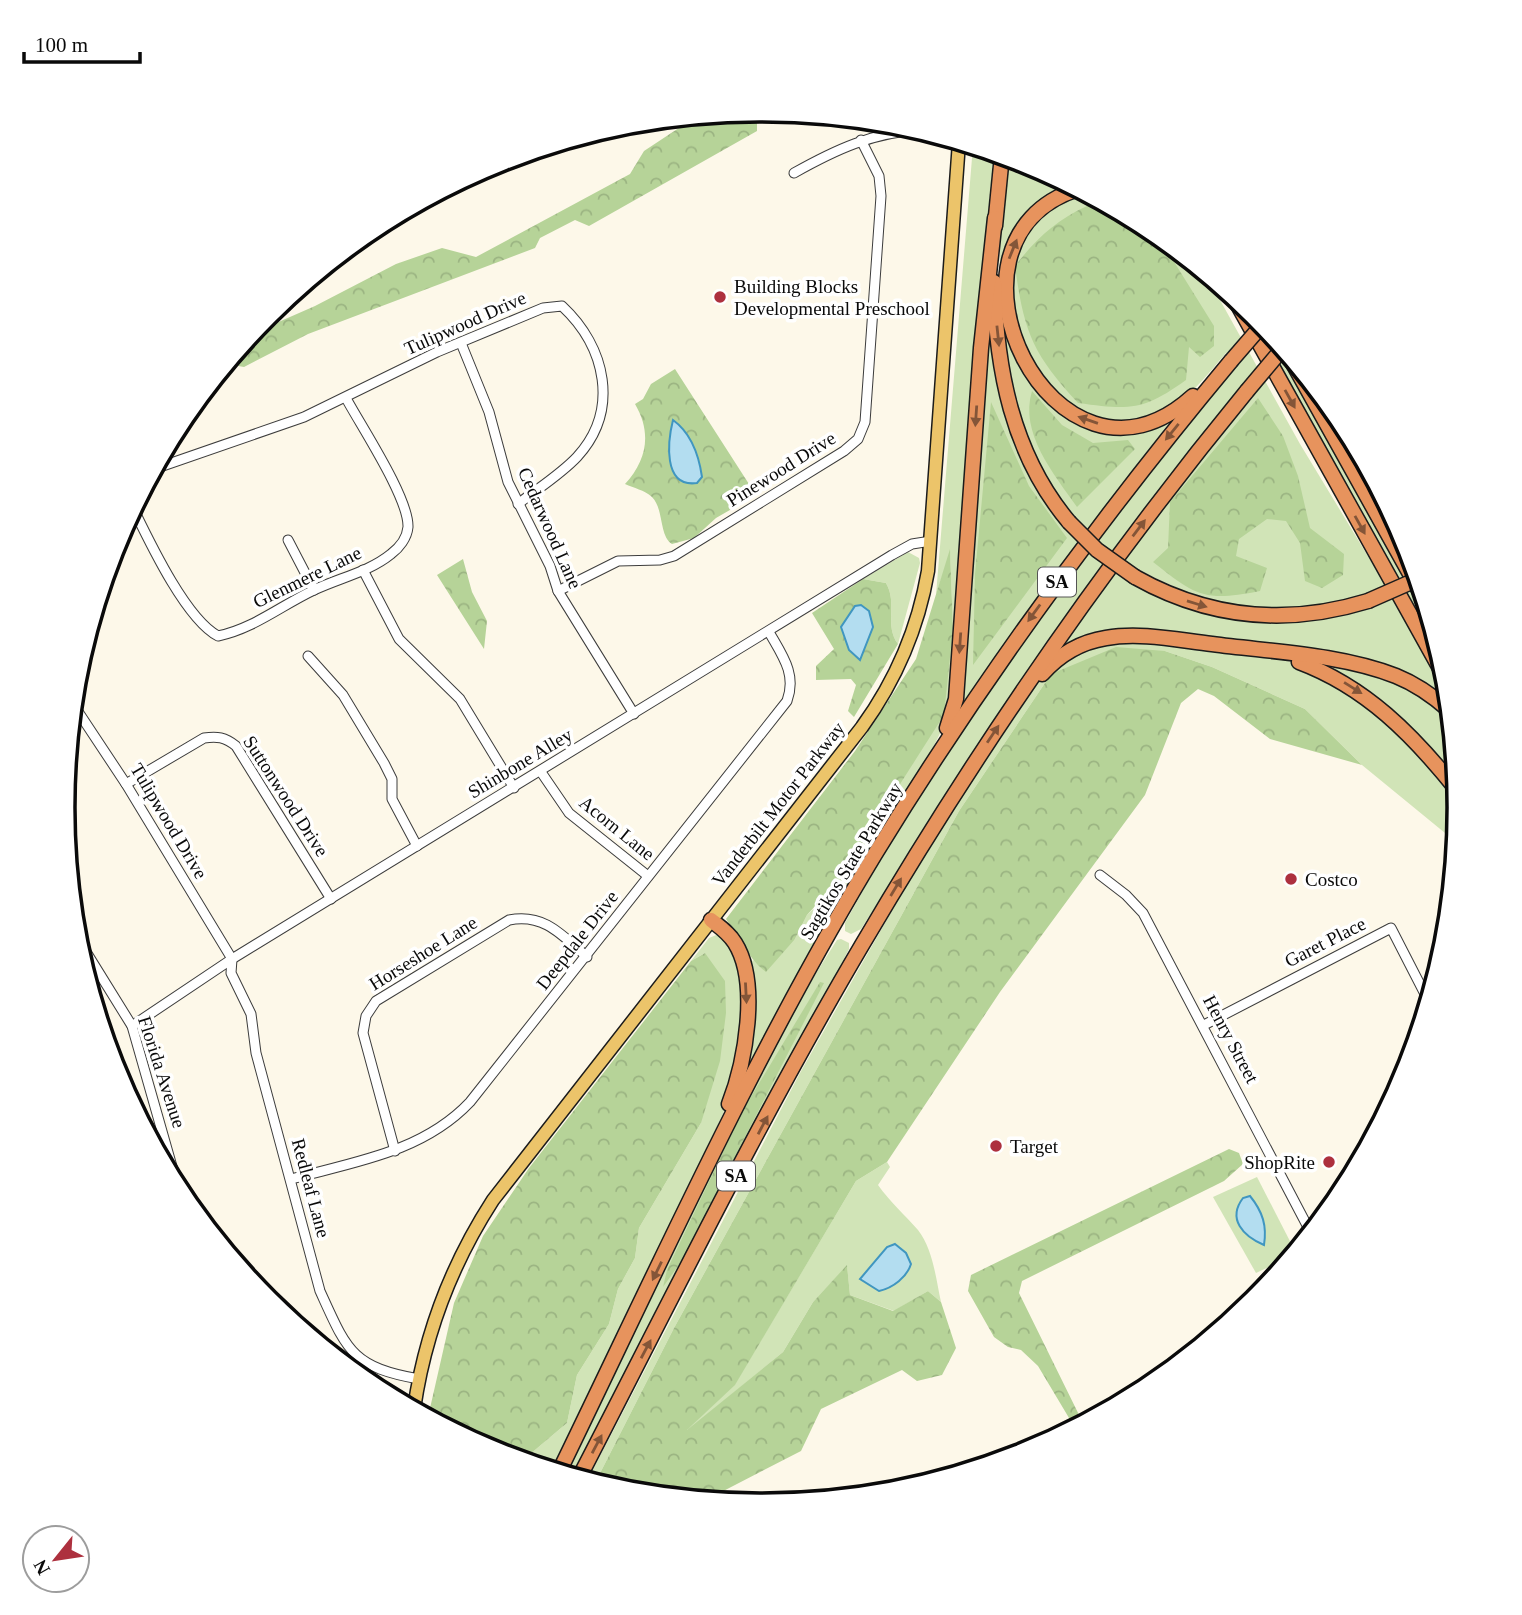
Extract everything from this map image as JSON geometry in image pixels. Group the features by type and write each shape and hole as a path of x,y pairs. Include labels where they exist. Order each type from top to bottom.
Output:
{"highway":[{"path":"899,816 920,769 947,727 956,706 983,314 1001,166"},
{"path":"1067,194 1053,200 1032,218 1012,250 1006,272 1006,296 1013,332 1030,372 1047,396 1067,411 1094,423 1123,427 1142,424 1177,410 1231,361"},
{"path":"995,218 995,304 1008,403 1032,468 1069,522 1097,550 1135,577 1190,602 1246,615 1303,615 1368,601 1409,583"},
{"path":"1251,328 1426,644"},
{"name":"Sagtikos State Parkway","path":"563,1464 790,1004 899,816 1037,610 1149,462 1255,333"},
{"name":"SA","path":"583,1470 841,981 934,825 1014,703 1116,559 1277,355"},
{"path":"1319,410 1397,550"},
{"path":"1014,703 1058,658 1098,639 1133,636 1268,651 1385,673 1419,688 1438,702"},
{"path":"1268,651 1325,672 1364,695 1401,726 1446,777"},
{"path":"687,1209 735,1090 746,1040 747,995 741,958 731,938 711,920"}],"main road":[{"name":"Vanderbilt Motor Parkway","path":"416,1400 444,1292 466,1244 493,1200 862,727 902,661 918,616 931,541 958,151"}],"street":[{"path":"794,173 841,147 883,133"},
{"name":"Pinewood Drive","path":"558,591 618,561 660,560 674,556 809,474 858,439 865,422 881,196 879,176 861,140"},
{"name":"Tulipwood Drive","path":"167,464 304,417 461,343 543,308 562,306 585,330 596,351 604,388 603,410 594,434 576,458 518,504"},
{"name":"Cedarwood Lane","path":"461,343 489,412 508,482 550,566 558,591 634,714"},
{"name":"Glenmere Lane","path":"139,520 156,556 205,629 218,636 235,633 314,590 363,570 390,555 402,544 408,528 396,489 346,398"},
{"path":"288,540 314,590"},
{"name":"Shinbone Alley","path":"132,1026 232,959 900,550 918,542 931,541"},
{"path":"363,570 399,639 460,699 514,788"},
{"name":"Deepdale Drive","path":"291,1180 395,1151 441,1128 458,1115 587,957 787,701 791,677 787,663 769,632"},
{"path":"308,656 343,695 384,763 392,779 392,799 417,846"},
{"name":"Tulipwood Drive","path":"81,716 126,784 232,959"},
{"name":"Suttonwood Drive","path":"126,784 204,738 216,736 228,739 236,746 331,899"},
{"name":"Acorn Lane","path":"541,772 569,813 648,876"},
{"name":"Henry Street","path":"1100,876 1126,895 1143,914 1204,1025 1306,1223"},
{"name":"Horseshoe Lane","path":"395,1151 363,1033 366,1016 376,1001 509,920 526,917 539,921 556,930 587,957"},
{"name":"Garet Place","path":"1204,1025 1391,928 1422,987"},
{"name":"Redleaf Lane","path":"232,959 231,973 251,1014 256,1053 320,1291 352,1353 374,1367 419,1379"},
{"name":"Florida Avenue","path":"94,964 132,1026 166,1148"}],"green space":[{"path":"757,122 757,131 589,226 575,220 540,238 535,248 308,334 244,367 236,366 276,323 396,264 442,248 476,257 630,174 644,151 680,127"},
{"path":"972,155 993,163 976,343 951,706 922,768 826,920 739,1092 743,945 726,919 746,945 752,961 795,939 807,915 831,892 882,816 953,628 950,552 936,595"},
{"path":"1005,167 1061,191 1035,208 1020,224 1009,243 1004,265 1008,318 1027,371 1042,394 1060,412 1086,424 1134,428 1175,415 1072,550 956,718 983,373 990,331 1006,408 1022,457 1047,502 1064,523 1074,516 1046,478 1026,436 1012,392 1000,297"},
{"path":"1073,197 1142,237 1218,297 1300,444 1386,586 1353,599 1320,606 1256,608 1193,594 1131,565 1124,576 1191,608 1255,621 1321,617 1393,597 1432,666 1437,694 1415,678 1194,636 1061,649 1151,519 1254,396 1243,387 1101,567 990,727 861,929 851,934 845,931 845,923 911,804 1047,603 1237,362 1226,353 1176,405 1141,420 1113,420 1086,413 1051,390 1039,376 1022,336 1016,313 1014,268 1019,247 1027,231 1039,218"},
{"path":"1090,206 1142,237 1172,259 1214,326 1214,346 1200,357 1189,347 1186,380 1158,398 1124,407 1078,403 1050,370 1033,341 1022,309 1015,266 1047,231 1066,217"},
{"path":"1271,349 1286,367 1410,588 1417,611"},
{"path":"675,369 756,495 716,518 694,538 672,544 665,535 656,502 642,491 625,484 638,465 645,446 644,425 635,404 643,399 651,384"},
{"path":"1032,391 1062,425 1093,443 1128,440 1135,449 1077,507 1049,467 1034,437 1029,407"},
{"path":"1258,398 1283,436 1298,476 1310,528 1344,554 1343,575 1322,588 1305,581 1300,543 1286,521 1267,519 1239,539 1236,556 1267,568 1260,591 1213,596 1191,589 1153,562 1168,548 1170,502"},
{"path":"991,402 1029,486 1067,538 973,665 975,574"},
{"path":"950,549 953,628 944,715 839,880 807,915 795,939 766,972 749,954 726,919 855,751 916,659"},
{"path":"908,552 919,558 920,563 898,644 892,629 891,599 886,583 863,579"},
{"path":"463,559 472,592 487,621 484,649 437,575"},
{"path":"863,579 886,583 891,599 892,629 898,644 854,717 848,711 856,685 851,679 816,680 816,666 834,649 812,613"},
{"path":"1118,641 1234,650 1273,657 1328,678 1353,693 1400,731 1446,783 1446,834 1362,765 1305,709 1212,667 1165,651 1051,674 959,811 674,1328 600,1474 592,1472 800,1073 928,847 1037,684 1065,659 1092,646"},
{"path":"1116,647 1165,651 1212,667 1305,709 1362,765 1270,739 1214,696 1198,689 1181,703 1145,795 1000,992 887,1162 856,1181 735,1385 687,1430 783,1352 813,1302 847,1265 850,1295 893,1311 928,1291 941,1302 956,1348 942,1375 917,1381 902,1370 821,1409 801,1451 721,1492 671,1487 600,1474 674,1328 959,811 1051,674"},
{"path":"1333,665 1397,683 1439,705 1445,771 1332,670"},
{"path":"721,933 737,955 744,990 741,1035 723,1114 557,1462 541,1457 531,1453 567,1423 577,1375 609,1324 618,1289 635,1258 639,1228 701,1123 705,953 691,961 709,938"},
{"path":"837,940 849,943 849,949 816,1014 577,1468 569,1465 726,1136 761,1069"},
{"path":"705,953 725,981 726,1013 720,1061 701,1123 639,1228 635,1258 618,1289 609,1324 577,1375 567,1423 531,1453 458,1423 430,1408 454,1303 483,1236 529,1168 691,961"},
{"path":"820,982 824,983 681,1262 663,1287 667,1270 743,1110"},
{"path":"1229,1149 1239,1153 1243,1164 1224,1181 1022,1281 1019,1293 1079,1415 1070,1420 1038,1366 1021,1350 1008,1347 994,1337 968,1291 971,1275"},
{"path":"887,1162 890,1167 878,1185 923,1238 933,1264 941,1302 928,1291 894,1311 850,1295 847,1266 813,1302 783,1352 676,1440 735,1384 856,1181","holes":["887,1248 906,1253 911,1263 903,1277 894,1285 879,1291 861,1279"]},
{"path":"1257,1177 1291,1243 1271,1266 1256,1273 1213,1197"}],"water":[{"path":"673,420 685,431 696,453 702,477 697,483 686,483 673,471 669,450"},
{"path":"861,605 869,611 873,627 860,660 849,650 841,627 855,606"},
{"path":"1250,1196 1263,1219 1264,1245 1244,1232 1237,1220 1238,1206 1243,1198"},
{"path":"895,1244 906,1253 911,1264 899,1281 879,1291 860,1279 887,1247"}],"place":[{"name":"Building Blocks Developmental Preschool","path":"720,297"},
{"name":"Costco","path":"1291,879"},
{"name":"Target","path":"996,1146"},
{"name":"ShopRite","path":"1329,1162"}]}
